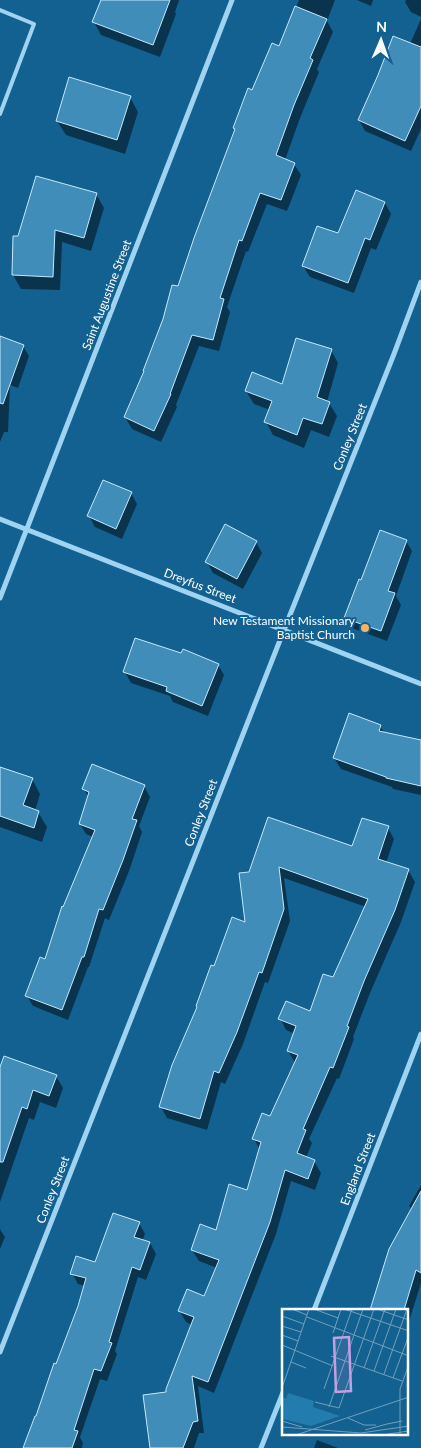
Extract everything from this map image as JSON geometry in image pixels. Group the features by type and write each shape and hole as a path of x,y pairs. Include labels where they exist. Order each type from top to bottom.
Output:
{"street":[{"name":"Saint Augustine Street","path":"0,598 232,0"},
{"name":"Conley Street","path":"0,1352 421,282"},
{"name":"Dreyfus Street","path":"0,519 421,684"},
{"name":"England Street","path":"314,1309 421,1034"},
{"path":"261,1448 282,1395"}],"lane":[{"path":"0,10 34,24 0,114"}],"building":[{"path":"101,0 170,0 153,45 92,22"},
{"path":"295,6 327,19 310,58 313,60 276,155 295,163 281,200 260,193 242,241 239,240 220,298 224,299 213,340 192,335 171,394 154,431 124,417 144,371 163,319 172,285 178,286 248,88 252,90 272,43 279,46"},
{"path":"393,36 421,47 421,106 405,141 358,120"},
{"path":"69,77 131,96 117,140 56,121"},
{"path":"36,176 97,193 84,238 55,230 53,277 12,275 13,236 18,236"},
{"path":"356,190 385,202 370,240 365,238 348,283 302,266 317,226 338,233"},
{"path":"0,336 24,345 3,404 0,403"},
{"path":"296,338 332,349 317,397 330,402 322,424 303,418 297,435 264,422 272,401 245,391 252,372 282,384"},
{"path":"103,480 132,492 116,529 87,516"},
{"path":"225,524 257,541 237,579 205,562"},
{"path":"380,530 407,540 388,591 395,593 381,631 344,618"},
{"path":"135,638 181,653 183,649 219,664 202,706 166,691 167,687 123,672"},
{"path":"349,713 381,725 379,731 421,740 421,786 386,778 333,758"},
{"path":"92,764 145,785 132,819 137,820 123,860 103,910 99,909 84,957 82,957 62,1010 25,996 40,957 45,959 62,906 95,830 79,824 89,792 82,789"},
{"path":"0,767 33,778 23,805 39,811 34,828 0,816"},
{"path":"268,817 352,846 362,818 389,826 378,859 409,869 395,910 364,981 333,1068 330,1067 303,1129 306,1130 297,1153 315,1160 308,1179 285,1170 270,1222 208,1382 192,1376 198,1421 193,1422 183,1448 150,1448 143,1395 166,1392 194,1317 178,1311 187,1289 204,1296 219,1260 191,1250 200,1224 216,1230 229,1184 247,1190 261,1142 252,1139 262,1113 270,1116 298,1055 287,1051 296,1026 278,1019 286,1001 310,1011 323,974 333,977 368,899 279,867 284,909 262,973 259,972 237,1032 219,1073 214,1071 200,1119 159,1107 172,1065 197,1007 211,965 214,966 232,917 245,922 239,873 249,872"},
{"path":"4,1056 57,1075 49,1096 33,1090 27,1109 22,1107 3,1162 0,1162 0,1067"},
{"path":"421,1191 421,1273 416,1270 404,1309 370,1309 389,1249"},
{"path":"113,1213 140,1222 134,1237 150,1242 140,1270 132,1267 109,1342 112,1343 101,1371 94,1369 74,1430 78,1431 72,1448 23,1448 54,1363 56,1364 78,1306 86,1278 70,1274 76,1256 95,1262"}],"place":[{"name":"New Testament Missionary Baptist Church","path":"365,628"}]}
